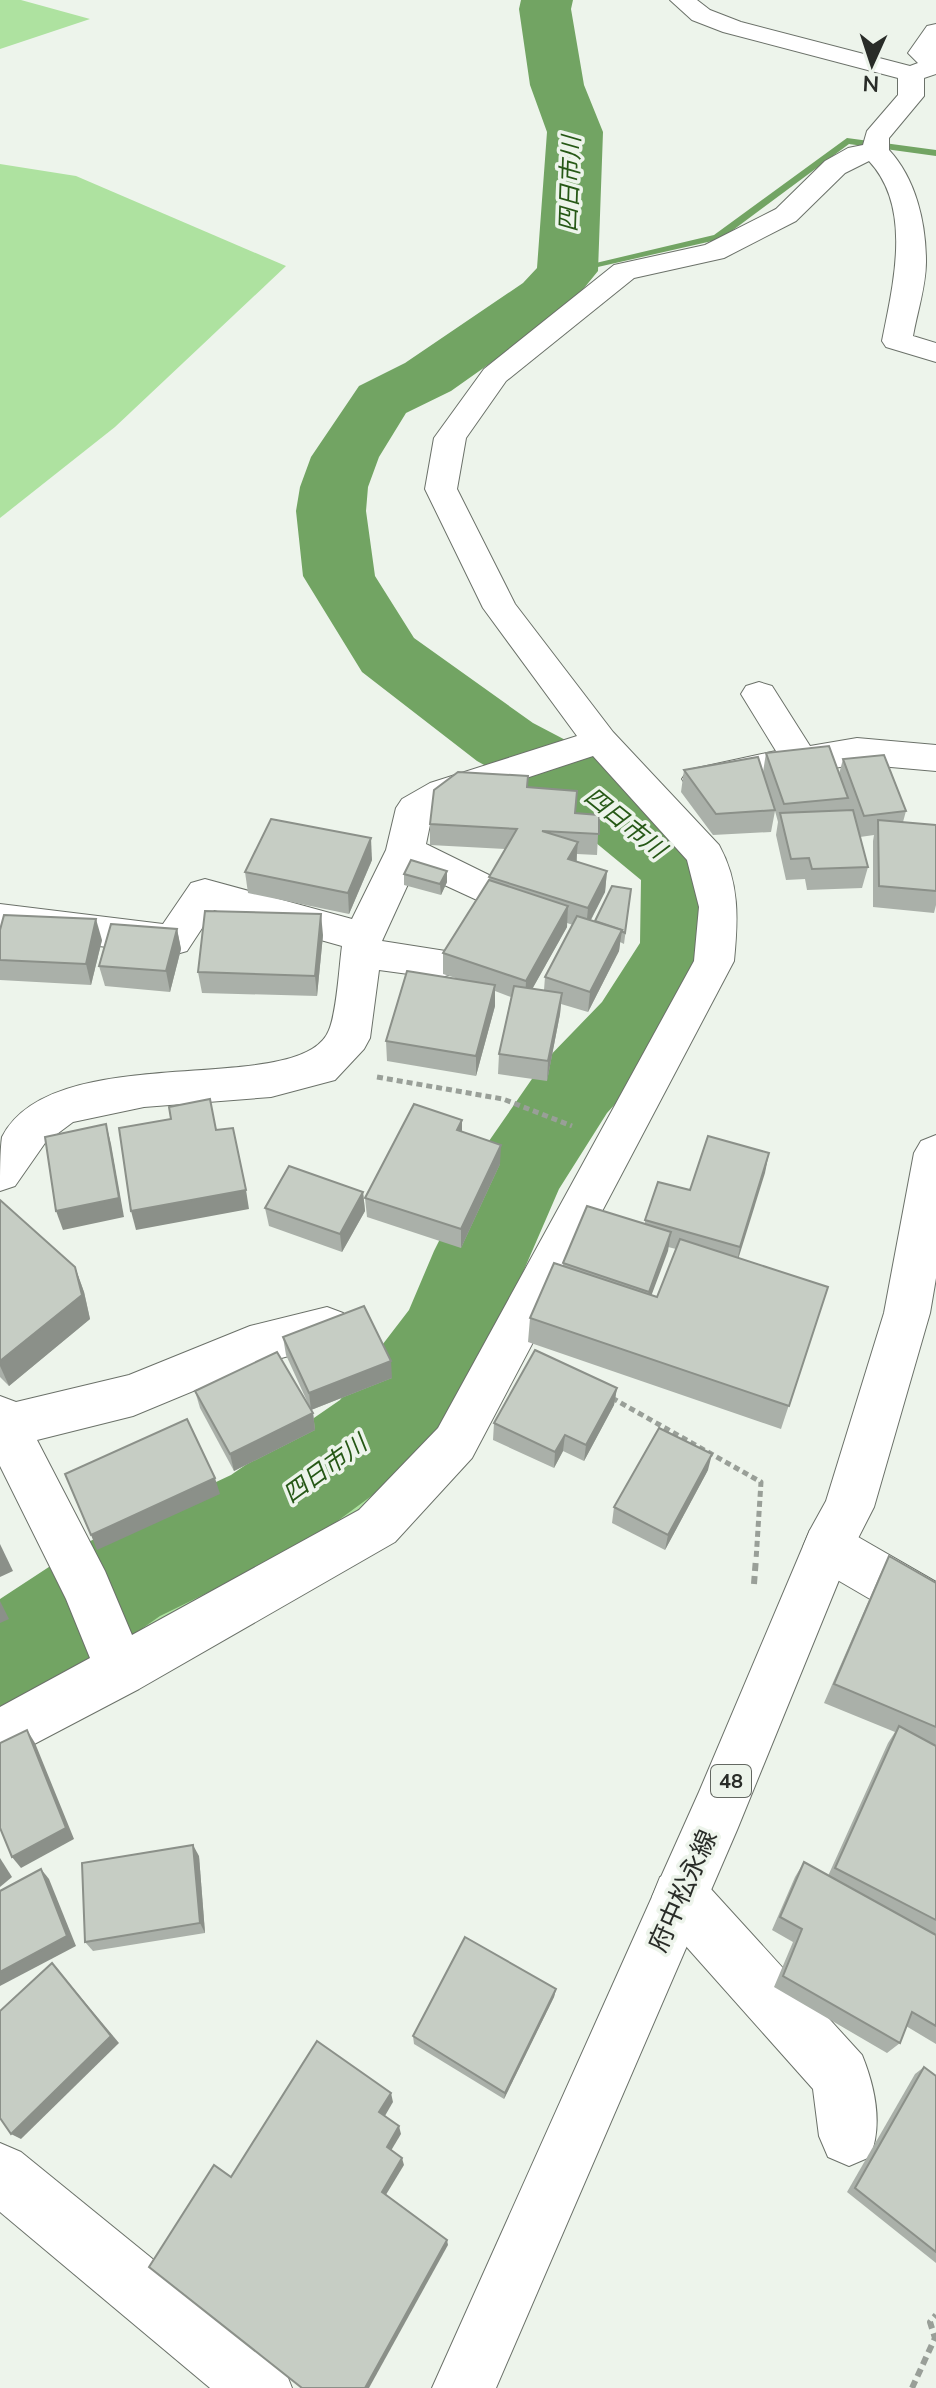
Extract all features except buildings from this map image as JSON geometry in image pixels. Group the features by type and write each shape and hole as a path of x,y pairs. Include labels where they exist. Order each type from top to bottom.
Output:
{"street":[{"path":"682,0 701,15 732,27 927,68"},
{"path":"927,68 921,53 936,31"},
{"path":"927,68 911,96 876,137 876,152 893,170 906,210 912,263 897,341 936,353"},
{"path":"0,1736 377,1526 455,1443 714,961 719,907 705,855 646,791 583,746 500,608 441,489 450,438 495,375 624,271 714,252 786,215 835,167 857,154 876,152"},
{"path":"759,694 800,760"},
{"path":"0,1173 30,1131 61,1108 144,1090 271,1080 320,1068 349,1038 362,945 405,850 415,808 443,792 583,746"},
{"path":"646,791 857,751 936,758"},
{"path":"405,850 477,886"},
{"path":"0,919 173,940 205,893 362,945 438,963"},
{"name":"府中松永線","path":"464,2388 680,1897 828,1547 849,1507 907,1313 936,1153"},
{"path":"121,1671 94,1607 2,1422 133,1395 250,1346 327,1327"},
{"path":"828,1547 936,1610"},
{"path":"680,1897 841,2076 849,2136"},
{"path":"0,2173 260,2388"}],"path":[{"path":"320,1068 503,1099 585,1132"},
{"path":"604,1394 761,1482 754,1590"},
{"path":"912,2388 935,2338 930,2322 936,2315"}],"green space":[{"path":"0,0 21,0 90,19 0,49"},
{"path":"0,164 76,176 286,266 115,427 0,518"},
{"path":"357,1409 448,1451 379,1524 0,1736 0,1629 75,1564 256,1490"}],"waterway":[{"name":"四日市川","path":"0,1663 122,1580 268,1510 376,1433 447,1336 482,1251 522,1168 575,1088 633,1026 683,946 682,869 566,775 505,742 388,655 339,576 331,511 334,487 345,457 382,400 428,377 545,296 567,271 575,132 557,85 545,9 547,0"},
{"path":"567,271 717,237 847,141 936,153"}]}
